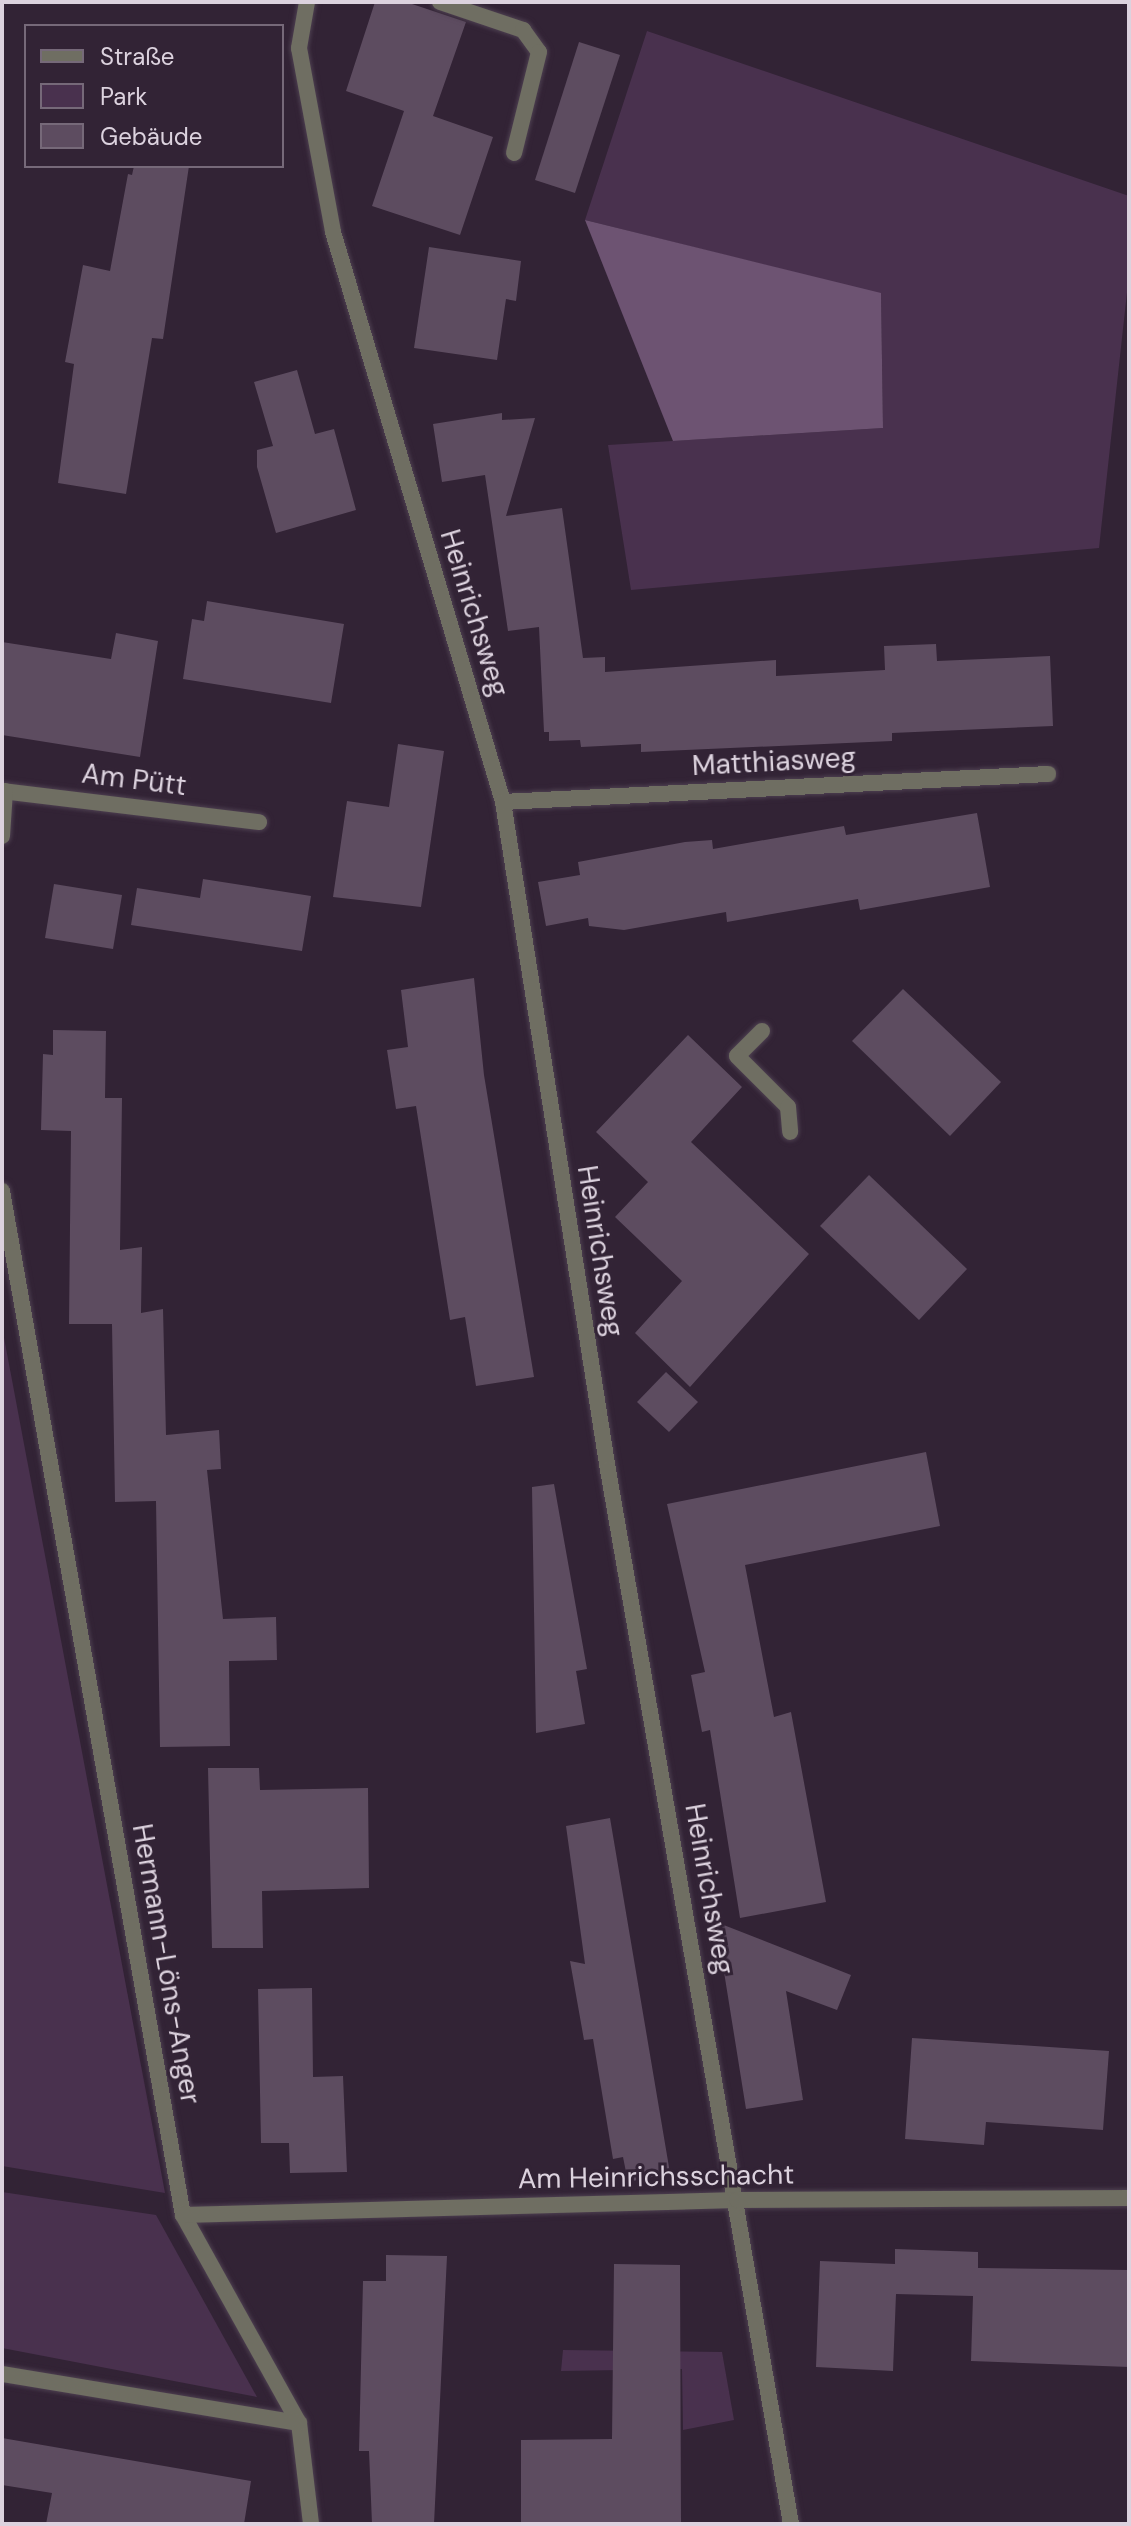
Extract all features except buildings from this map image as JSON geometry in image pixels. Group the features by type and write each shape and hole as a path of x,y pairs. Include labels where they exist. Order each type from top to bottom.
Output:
{"street":[{"name":"Heinrichsweg","path":"307,2 299,48 333,232 503,802 608,1470 791,2524"},
{"path":"440,2 523,30 539,52 514,153"},
{"name":"Matthiasweg","path":"503,802 1048,774"},
{"path":"2,836 4,791"},
{"name":"Am Pütt","path":"4,791 259,822"},
{"path":"762,1031 737,1056 788,1107 790,1132"},
{"name":"Hermann-Löns-Anger","path":"2,1191 183,2215 299,2423"},
{"name":"Am Heinrichsschacht","path":"183,2215 737,2200 1129,2198"},
{"path":"2,2374 299,2423 311,2524"}],"green space":[{"path":"647,31 1129,196 1129,274 1099,548 631,590 608,445 883,428 881,294 585,220"},
{"path":"2,1327 165,2193 2,2166"},
{"path":"2,2192 156,2215 257,2397 2,2348"},
{"path":"563,2350 722,2352 734,2420 683,2430 682,2369 561,2371"}],"shaded area":[{"path":"585,220 881,293 883,428 673,441"}]}
